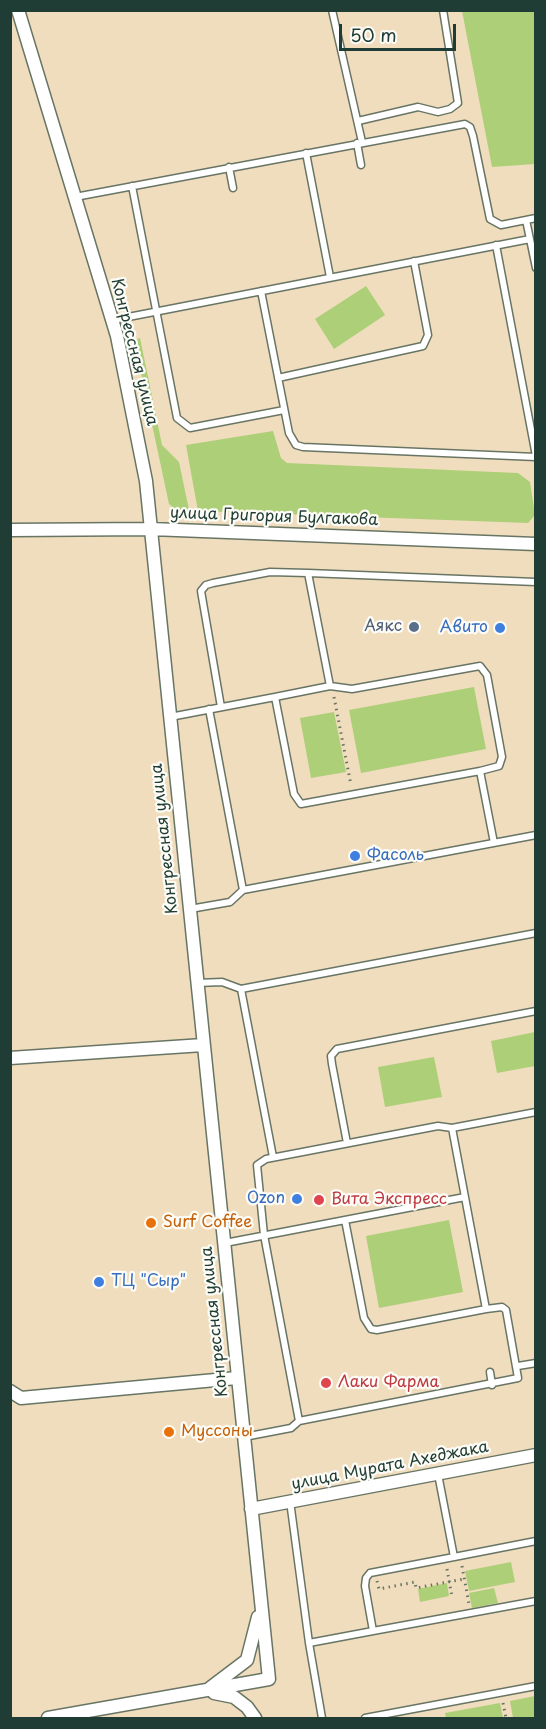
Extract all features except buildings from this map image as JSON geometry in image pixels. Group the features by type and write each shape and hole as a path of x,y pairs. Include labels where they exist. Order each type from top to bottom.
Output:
{"street":[{"name":"Конгрессная улица","path":"21,11 117,336 132,405 151,529 269,1679 204,1692"},
{"name":"улица Григория Булгакова","path":"10,530 151,529 536,544"},
{"path":"10,1058 203,1045"},
{"path":"10,1391 21,1398 237,1378"},
{"name":"улица Мурата Ахеджака","path":"251,1509 536,1455"},
{"path":"204,1692 247,1660 261,1605"},
{"path":"48,1719 204,1692 234,1697 247,1707 255,1719"}],"lane":[{"path":"333,10 358,120 362,165"},
{"path":"358,120 418,107 438,112 450,109 458,103 443,10"},
{"path":"75,197 465,124 470,127 473,136 490,219 501,225 536,218"},
{"path":"306,153 330,278"},
{"path":"229,167 233,188"},
{"path":"132,186 174,409 183,425 190,428 284,410"},
{"path":"526,220 536,267"},
{"path":"118,319 530,239"},
{"path":"261,291 292,440 303,447 536,456 496,245"},
{"path":"278,378 423,346 428,335 414,261"},
{"path":"220,707 201,591 206,585 270,572 536,582"},
{"path":"308,573 331,686"},
{"path":"169,717 331,686 352,689 480,666 487,675 502,757 499,766 480,771 307,804 297,800 275,697"},
{"path":"208,709 218,746 243,890"},
{"path":"480,771 494,843"},
{"path":"189,909 230,902 243,890 536,835"},
{"path":"197,983 222,982 241,989 536,933"},
{"path":"241,989 273,1135 273,1157"},
{"path":"347,1143 331,1056 337,1049 536,1011"},
{"path":"299,1421 264,1235 257,1165 261,1160 273,1157 438,1126 452,1128 536,1112"},
{"path":"452,1128 486,1309"},
{"path":"224,1243 465,1197"},
{"path":"243,1437 291,1428 299,1421 492,1385 518,1378 518,1366 506,1310 502,1307 377,1330 370,1329 363,1318 345,1220"},
{"path":"518,1366 536,1363"},
{"path":"490,1372 492,1385"},
{"path":"438,1474 457,1556"},
{"path":"290,1502 309,1644 322,1719"},
{"path":"373,1631 365,1586 366,1578 375,1572 536,1541"},
{"path":"309,1644 536,1600"},
{"path":"365,1719 536,1686"}],"path":[{"path":"331,686 353,796"},
{"path":"457,1556 471,1613"},
{"path":"444,1558 452,1597"},
{"path":"375,1572 379,1589 415,1582 416,1588 464,1579"},
{"path":"501,1693 506,1719"}],"green space":[{"path":"462,11 535,11 535,164 492,167"},
{"path":"366,286 385,315 334,349 315,319"},
{"path":"140,338 162,445 179,462 189,510 176,510 169,504 134,340"},
{"path":"273,431 281,458 287,463 518,473 530,482 535,515 528,523 198,511 186,445"},
{"path":"474,687 486,749 361,773 349,710"},
{"path":"334,712 346,772 311,778 300,718"},
{"path":"535,1032 535,1066 497,1073 491,1041"},
{"path":"434,1057 442,1097 385,1107 378,1067"},
{"path":"449,1220 463,1292 379,1308 366,1236"},
{"path":"511,1562 515,1582 469,1591 465,1571"},
{"path":"447,1583 449,1596 420,1602 418,1589"},
{"path":"494,1588 498,1603 472,1608 469,1593"},
{"path":"535,1696 535,1718 513,1718 510,1701"},
{"path":"500,1703 503,1718 446,1718 445,1713"}],"place":[{"name":"Аякс","path":"414,627"},
{"name":"Авито","path":"500,628"},
{"name":"Фасоль","path":"355,856"},
{"name":"Ozon","path":"297,1199"},
{"name":"Вита Экспресс","path":"319,1200"},
{"name":"Surf Coffee","path":"151,1223"},
{"name":"ТЦ \"Сыр\"","path":"99,1282"},
{"name":"Лаки Фарма","path":"326,1383"},
{"name":"Муссоны","path":"169,1432"}]}
